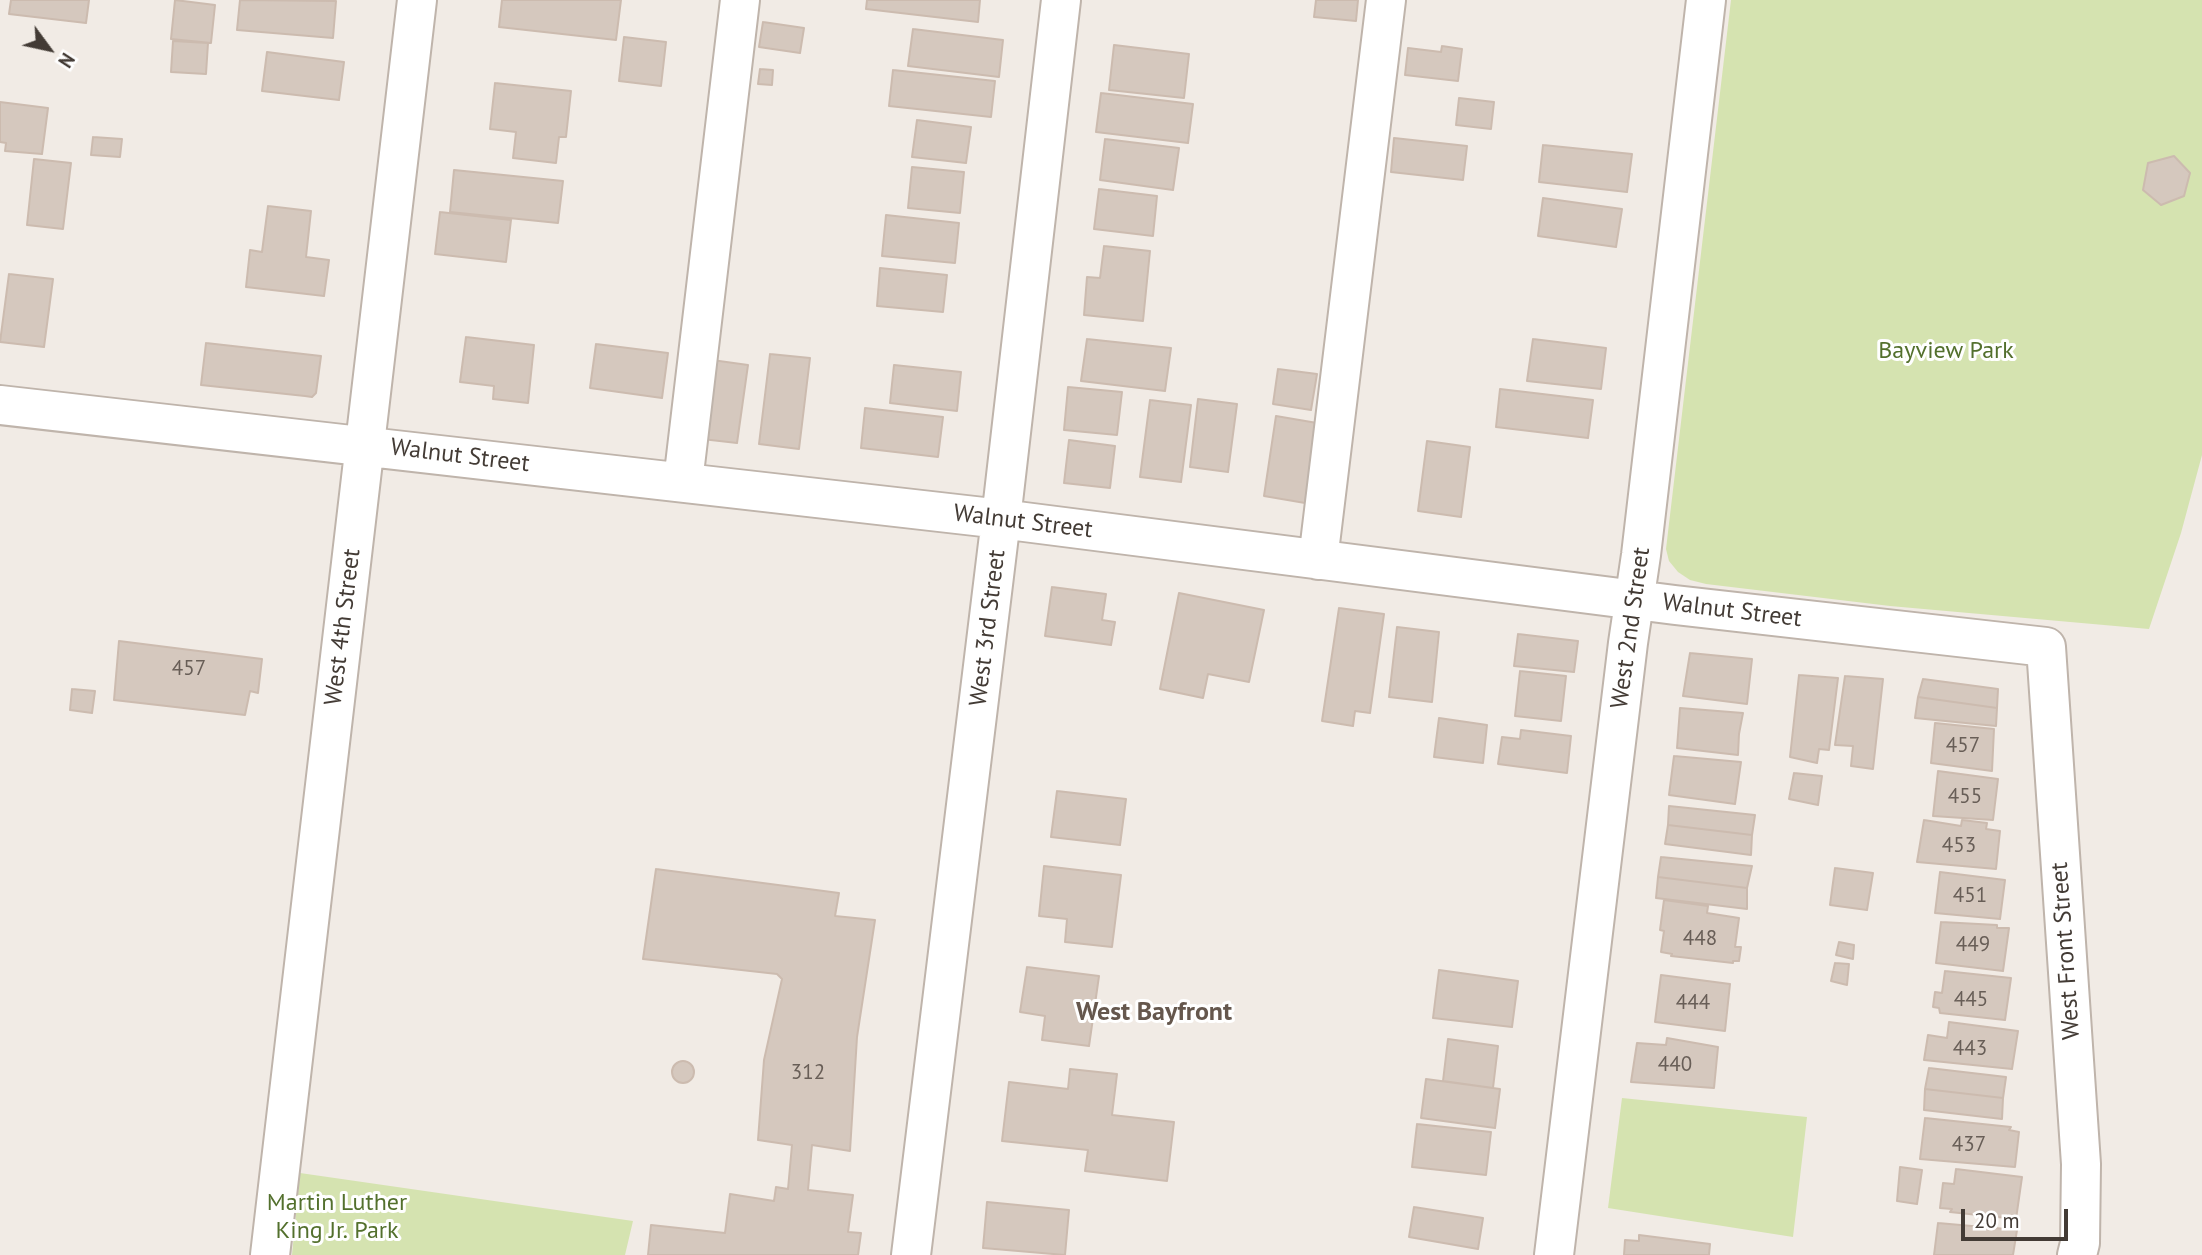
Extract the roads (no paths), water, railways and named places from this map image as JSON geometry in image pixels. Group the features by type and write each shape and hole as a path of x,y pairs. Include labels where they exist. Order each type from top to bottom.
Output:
{"street":[{"name":"West 4th Street","path":"270,1255 417,0"},
{"path":"683,482 740,0"},
{"name":"West 3rd Street","path":"911,1255 1061,0"},
{"path":"1318,559 1386,0"},
{"name":"West 2nd Street","path":"1554,1255 1706,0"},
{"name":"Walnut Street","path":"0,405 1001,519 1634,599 2046,647"},
{"name":"West Front Street","path":"2046,647 2081,1164 2080,1243 2077,1255"}],"district":[{"name":"West Bayfront","path":"1154,1013"}],"park label":[{"name":"Bayview Park","path":"1946,351"},
{"name":"Martin Luther King Jr. Park","path":"337,1217"}]}
